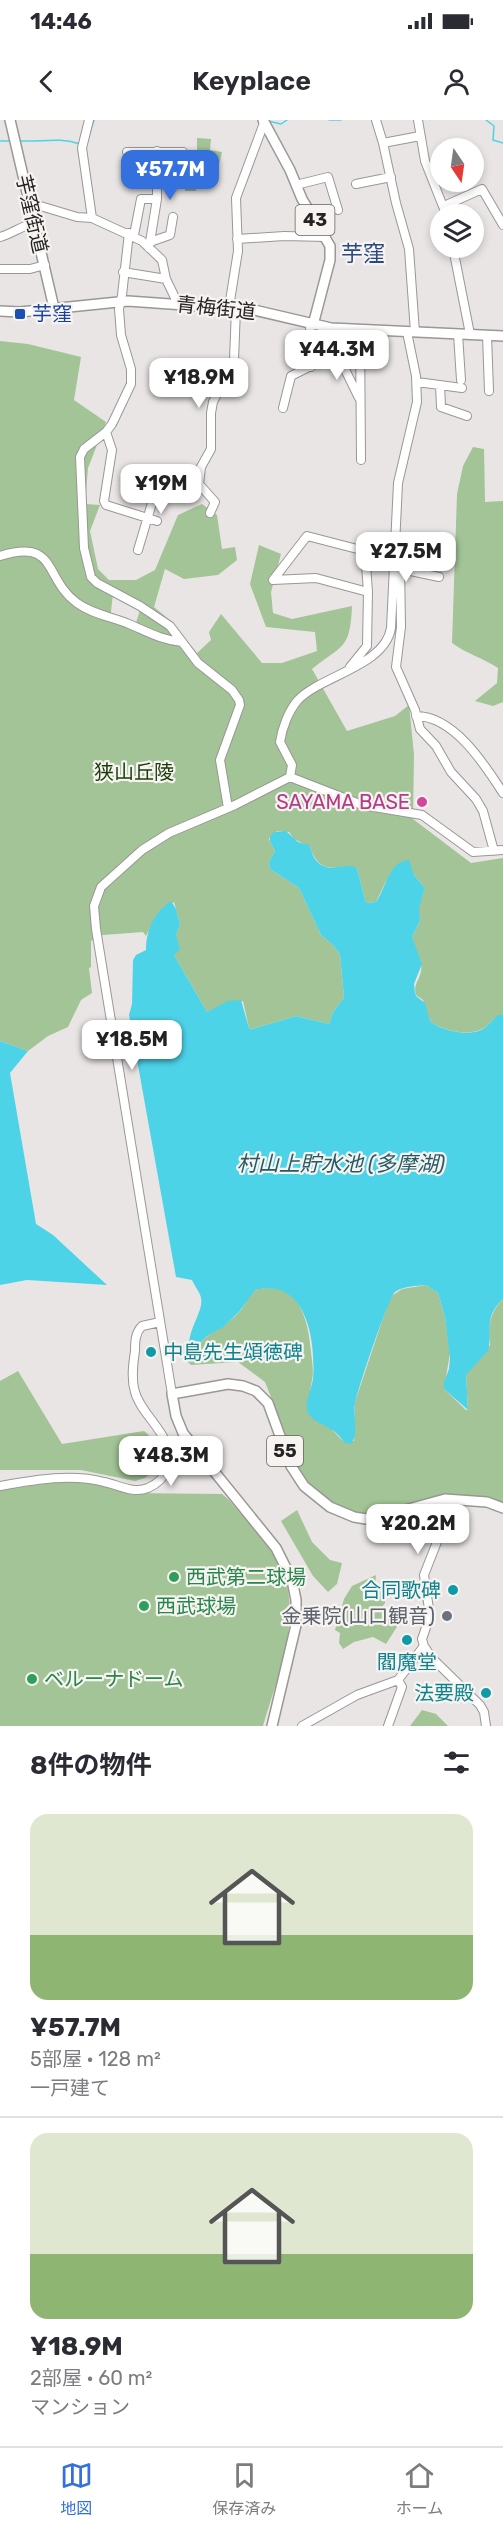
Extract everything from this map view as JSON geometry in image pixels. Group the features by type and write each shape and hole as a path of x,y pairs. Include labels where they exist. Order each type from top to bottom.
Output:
{"main road":[{"name":"芋窪街道","path":"10,120 54,308"},
{"name":"43","path":"264,122 302,199 326,237 330,249 330,257 312,324"},
{"name":"青梅街道","path":"0,311 20,312 120,301 258,311 338,329 503,336"},
{"name":"55","path":"172,1394 237,1384 256,1391 268,1403 291,1466 298,1478 315,1497 338,1510 366,1519 447,1500 487,1502 503,1508"},
{"path":"172,1394 174,1409 183,1433 276,1548 292,1580 297,1610 295,1637 272,1726"}],"street":[{"path":"89,120 83,144 92,218"},
{"path":"290,777 292,765 280,742 291,710 304,695 381,649 390,635 398,483 416,407 417,382 411,332 409,249 376,120"},
{"path":"418,120 425,161 443,204"},
{"path":"210,513 215,502 199,484 199,477 211,449 213,402 234,360 232,308 238,251 236,198 264,122"},
{"path":"383,142 420,136"},
{"path":"150,245 158,200 157,151"},
{"path":"127,152 183,152"},
{"path":"296,185 328,177 338,210"},
{"path":"356,184 391,177"},
{"path":"456,204 482,189 503,225"},
{"path":"158,200 141,199 123,272 120,301 121,332 131,369 131,378 119,411 106,432 89,444 80,457 84,548 89,573 97,583 140,606 170,626 198,663 232,690 239,700 240,705 220,760 228,808"},
{"path":"30,207 37,205 77,217 92,218 131,234 150,245 162,260 166,279 178,304"},
{"path":"150,245 170,236 174,218"},
{"path":"0,237 10,235 17,228 34,223"},
{"path":"237,239 284,236 326,237"},
{"path":"455,258 470,334"},
{"path":"0,269 30,269 45,265"},
{"path":"123,272 166,279"},
{"path":"311,366 312,324"},
{"path":"338,329 336,351 360,401"},
{"path":"360,330 362,460"},
{"path":"417,382 440,385 461,384 458,334"},
{"path":"487,335 489,391"},
{"path":"283,408 291,376 328,359 336,351"},
{"path":"440,385 441,407 466,416"},
{"path":"106,432 112,450 104,501 106,505 157,521"},
{"path":"138,550 152,502 156,472"},
{"path":"169,483 199,477"},
{"path":"350,669 367,646 368,592 364,551 307,536 273,580 316,578 368,592"},
{"path":"394,546 403,549 406,570 439,577"},
{"path":"172,1394 94,906 104,883 142,850 169,833 228,808 290,777 362,805 414,812 427,817 471,852 499,850 476,799 451,772 436,746 420,729 396,667 401,627 401,584 400,562 394,546"},
{"path":"0,555 23,549 30,550 42,558 72,599 80,605 129,624 152,637 182,642"},
{"path":"416,716 436,721 472,749 503,793"},
{"path":"0,1486 75,1477 101,1480 136,1490 149,1488 160,1481 169,1465 168,1448 163,1436 137,1398 133,1381 137,1330 142,1326 160,1322"},
{"path":"447,1500 446,1519 424,1575 430,1616 422,1639 432,1658 480,1705 484,1712 486,1726"},
{"path":"302,1726 357,1695 398,1680 424,1646"},
{"path":"388,1726 402,1687 398,1680"}],"green space":[{"path":"197,138 211,139 210,150 222,152 219,164 198,164 196,191 185,191 186,150 197,150"},
{"name":"狭山丘陵","path":"0,341 28,344 81,357 74,400 106,422 88,468 85,504 100,505 90,531 98,569 109,580 136,580 155,570 178,515 202,504 217,515 222,549 235,547 237,560 218,575 184,579 165,569 154,607 172,622 197,653 211,640 209,632 221,614 262,663 282,663 317,651 315,632 266,627 250,584 259,545 281,554 271,592 273,613 292,619 352,606 347,639 338,650 312,669 347,731 395,716 409,705 414,755 413,819 471,863 503,858 503,1015 495,1018 484,1028 471,1032 449,1030 430,1021 423,1000 416,995 415,991 421,967 412,937 420,921 418,908 424,887 414,875 386,881 376,902 366,903 357,868 324,866 314,857 310,847 294,839 289,832 277,831 269,839 275,851 269,862 270,869 299,888 321,935 340,954 344,998 333,1012 329,1024 296,1016 252,1029 249,1028 243,1001 207,1012 174,955 176,935 180,924 174,902 156,916 146,936 143,932 103,935 91,941 91,967 89,968 92,993 81,1000 68,1027 48,1036 28,1051 0,1041","holes":["113,593 141,607 134,629 110,621"]},
{"path":"473,447 484,449 485,502 503,501 503,702 493,706 475,701 497,683 498,668 452,643 457,494 463,466"},
{"path":"426,1285 438,1293 445,1317 450,1353 444,1389 466,1410 468,1410 466,1375 490,1345 491,1320 503,1299 503,1508 445,1499 383,1516 354,1517 304,1486 268,1403 271,1397 265,1382 238,1362 191,1365 181,1355 181,1347 189,1342 189,1347 199,1345 231,1320 255,1290 270,1288 281,1290 298,1304 307,1326 313,1373 307,1404 343,1441 354,1441 355,1402 390,1297 402,1289"},
{"path":"18,1371 62,1444 144,1431 151,1438 155,1449 154,1471 145,1478 135,1481 81,1470 0,1470 0,1381"},
{"name":"西武球場","path":"58,1482 90,1482 126,1493 222,1494 252,1527 281,1567 289,1596 288,1634 280,1672 263,1726 0,1726 0,1490"},
{"path":"297,1510 312,1542 330,1560 342,1563 337,1584 328,1592 313,1576 281,1521"},
{"path":"376,1575 375,1587 385,1594 385,1603 380,1610 400,1622 386,1644 373,1637 354,1642 343,1649 339,1643 340,1633 335,1630 344,1599 352,1586"},
{"path":"422,1710 436,1714 448,1726 410,1726"}],"water":[{"name":"村山上貯水池 (多摩湖)","path":"286,831 298,842 309,845 314,857 325,867 352,866 357,868 366,903 376,902 392,870 402,862 409,860 414,875 424,887 419,908 420,921 412,937 422,964 414,984 416,996 425,1003 430,1021 448,1030 470,1033 483,1029 498,1015 503,1015 503,1299 491,1318 488,1351 466,1375 468,1410 444,1389 450,1358 445,1317 438,1293 426,1285 402,1289 395,1292 392,1297 367,1364 355,1404 355,1430 351,1444 345,1443 333,1430 312,1418 307,1410 313,1378 312,1346 304,1315 297,1302 286,1293 272,1288 255,1290 239,1312 223,1327 207,1336 194,1349 189,1347 201,1298 192,1280 176,1277 129,1015 132,1004 133,960 136,955 146,950 152,922 171,901 180,924 176,935 180,949 174,955 207,1012 228,1001 241,1000 249,1028 252,1029 296,1016 329,1024 333,1012 344,998 340,954 321,935 299,888 270,869 269,862 275,851 270,836 274,832"},
{"path":"0,1041 28,1051 10,1073 36,1224 53,1235 107,1285 27,1280 0,1285"}],"waterway":[{"path":"87,142 94,120"},
{"path":"268,121 281,124 287,120"},
{"path":"329,120 341,120"},
{"path":"486,120 494,126 493,140 503,143"},
{"path":"20,141 58,140 80,144"},
{"path":"0,141 10,141"}],"place":[{"name":"芋窪","path":"20,314"},
{"name":"SAYAMA BASE","path":"422,802"},
{"name":"中島先生頌徳碑","path":"151,1352"},
{"name":"西武第二球場","path":"174,1577"},
{"name":"合同歌碑","path":"453,1590"},
{"name":"西武球場","path":"144,1606"},
{"name":"金乗院(山口観音)","path":"447,1616"},
{"name":"閻魔堂","path":"407,1640"},
{"name":"ベルーナドーム","path":"32,1679"},
{"name":"法要殿","path":"486,1693"}],"district":[{"name":"芋窪","path":"363,253"}]}
